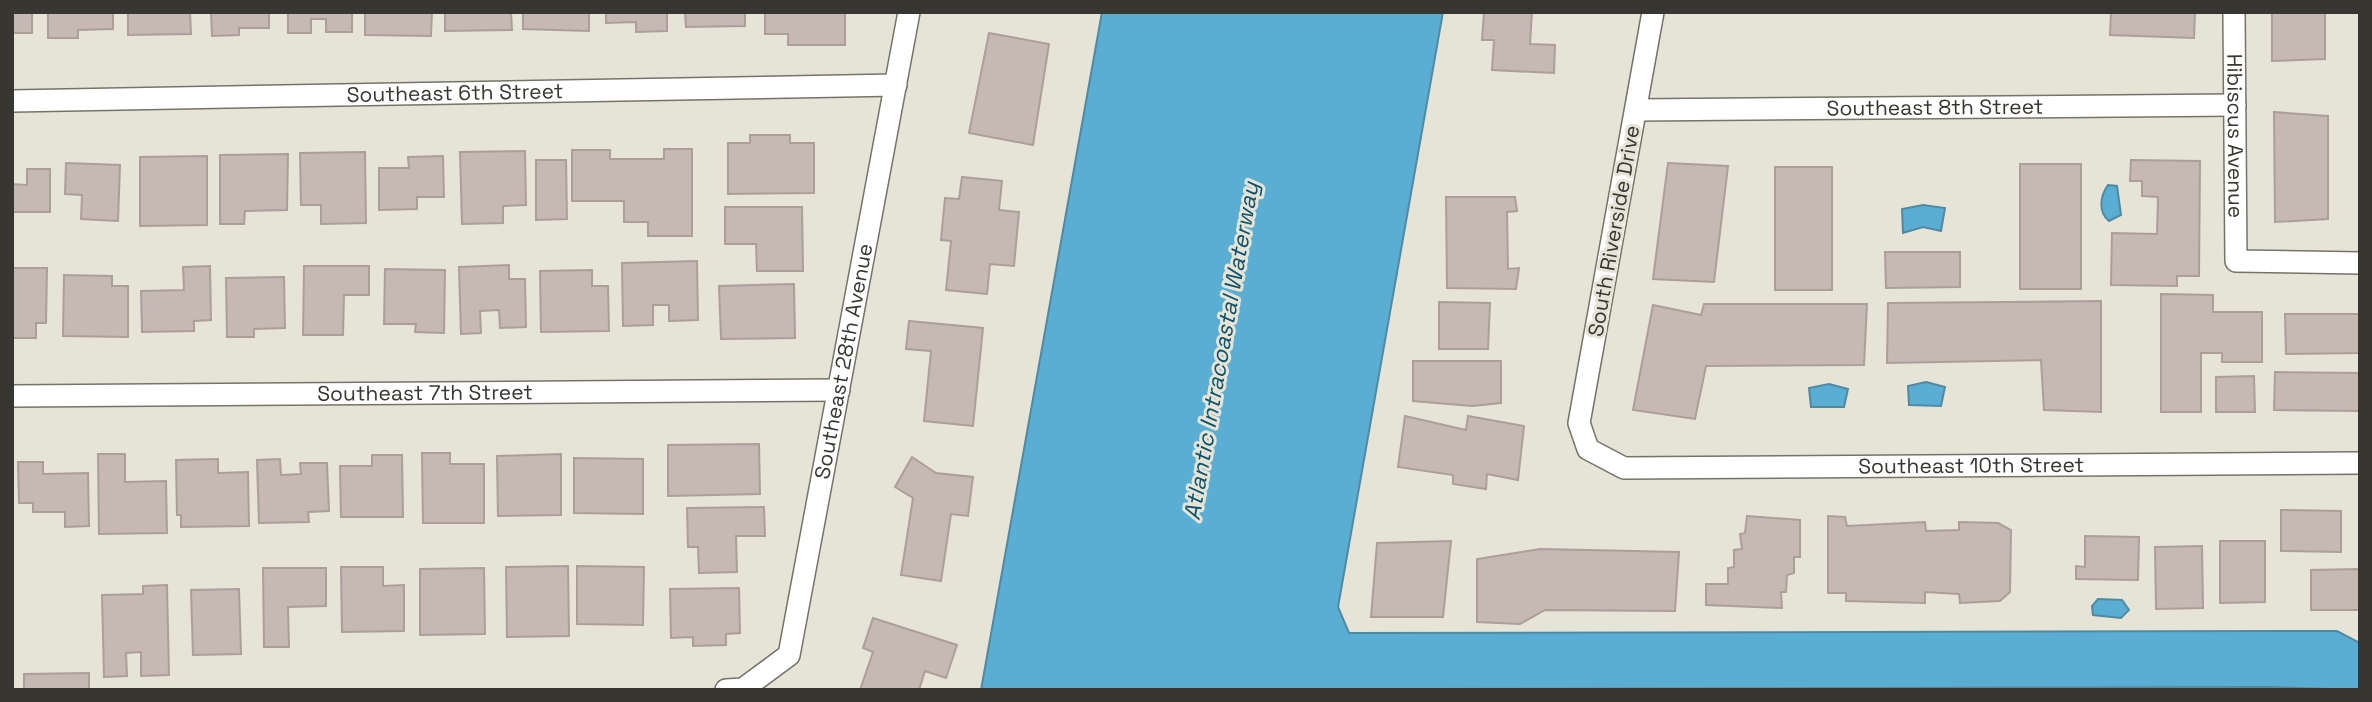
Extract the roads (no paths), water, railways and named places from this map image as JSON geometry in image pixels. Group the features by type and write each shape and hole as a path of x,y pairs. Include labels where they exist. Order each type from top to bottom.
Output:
{"street":[{"name":"Southeast 28th Avenue","path":"743,689 789,655 909,12"},
{"name":"South Riverside Drive","path":"1588,449 1579,423 1653,12"},
{"name":"Hibiscus Avenue","path":"2234,12 2236,261 2360,263"},
{"name":"Southeast 6th Street","path":"12,101 896,85"},
{"name":"Southeast 8th Street","path":"1636,110 2235,105"},
{"name":"Southeast 7th Street","path":"12,396 839,390"},
{"name":"Southeast 10th Street","path":"1588,449 1624,468 2360,463"},
{"path":"726,690 743,689"}],"water":[{"name":"Atlantic Intracoastal Waterway","path":"1102,12 1443,12 1338,607 1349,633 2337,631 2360,643 2360,690 2270,687 981,690"},
{"path":"2108,185 2117,186 2121,215 2109,221 2101,204"},
{"path":"1923,205 1945,208 1941,231 1923,227 1903,233 1902,209"},
{"path":"1926,382 1945,387 1941,406 1909,405 1908,386"},
{"path":"1829,384 1848,389 1844,407 1811,407 1809,388"},
{"path":"2098,599 2122,600 2129,610 2121,618 2093,615 2092,606"}]}
